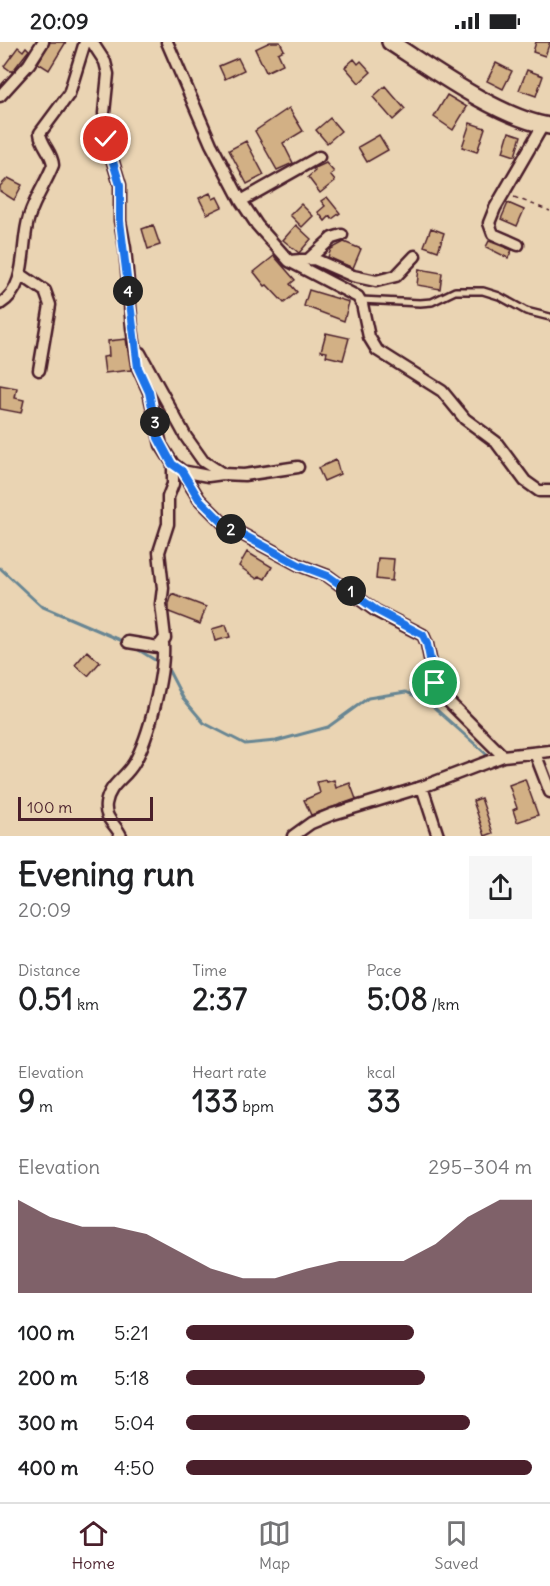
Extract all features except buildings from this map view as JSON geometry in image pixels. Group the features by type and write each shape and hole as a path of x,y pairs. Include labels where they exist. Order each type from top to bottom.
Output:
{"street":[{"path":"0,96 29,64 43,42"},
{"path":"0,304 7,300 20,274 28,219 52,165 52,158 41,140 40,133 69,94 85,42"},
{"path":"92,42 105,62 108,74 104,113 106,132 120,185 120,221 134,339 138,368 149,392 158,438 172,464 182,471 208,477 223,474 244,475 298,467"},
{"path":"167,42 206,132 241,201 257,225 289,261 361,300 369,337 377,350 442,391 465,419 496,442 525,481 539,491 550,492"},
{"path":"390,42 445,78 504,111 546,126 492,214 490,227 497,236 518,245"},
{"path":"241,201 319,157"},
{"path":"310,258 332,238 342,235"},
{"path":"289,261 310,258 353,276 376,281 396,276 415,256"},
{"path":"20,274 45,291 50,305 39,370"},
{"path":"134,339 146,366 186,437 203,461 223,474"},
{"path":"121,836 108,820 106,806 113,785 132,767 139,755 160,684 165,638 159,552 168,524 172,464"},
{"path":"182,471 199,499 225,525 299,565 328,576 376,610 423,635 435,683 441,694 503,756"},
{"path":"128,642 153,648 163,644"},
{"path":"293,836 312,823 333,814 422,787 503,756 550,752"},
{"path":"535,753 550,792"},
{"path":"422,787 438,836"}],"lane":[{"path":"361,300 420,303 432,302 455,291 483,291 499,296 526,311 550,317"}],"path":[{"path":"504,193 550,210"}],"waterway":[{"path":"0,568 41,606 125,642"},
{"path":"134,647 158,662"},
{"path":"164,666 183,698 204,723 245,744 276,741 328,727 368,698 406,692 428,702 486,754"}],"route":[{"path":"106,139 120,185 120,221 124,238 138,368 149,392 158,438 172,464 182,471 199,499 225,525 299,565 338,581 369,606 423,635 435,683"}]}
